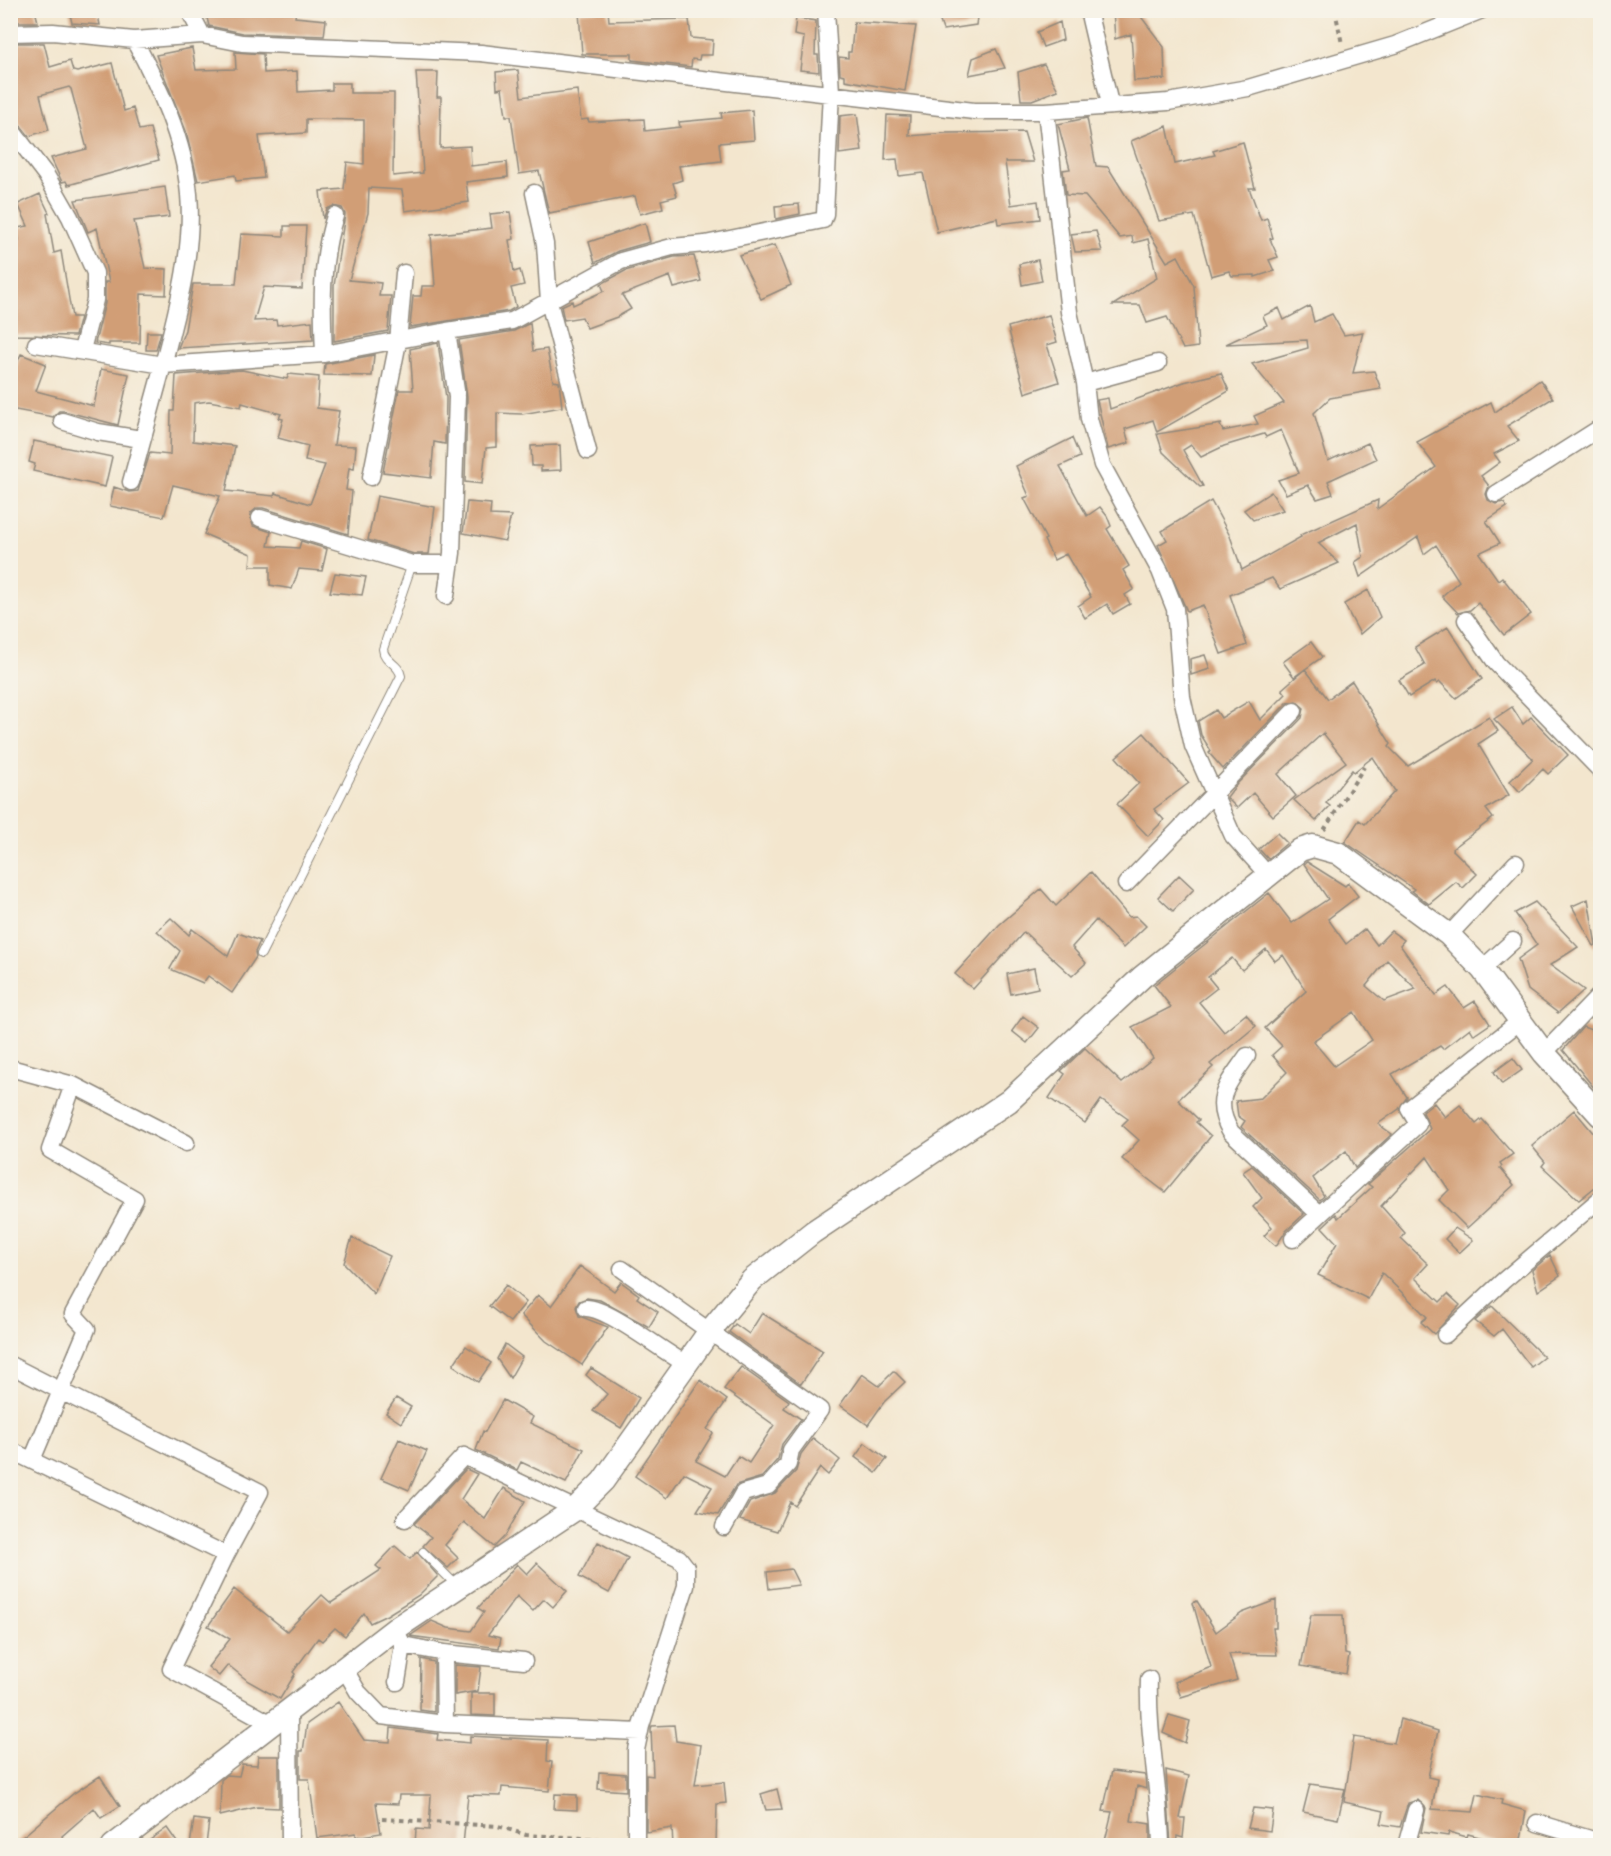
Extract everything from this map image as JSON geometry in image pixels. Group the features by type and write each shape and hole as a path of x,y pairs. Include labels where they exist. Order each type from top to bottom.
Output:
{"street":[{"path":"189,10 202,35"},
{"path":"36,344 55,349 82,350 163,365 324,354 512,321 621,261 672,247 705,243 823,220 826,202 831,92 826,10"},
{"path":"1088,10 1110,104"},
{"path":"10,33 53,32 134,40 202,35 242,43 482,53 831,92 974,111 1046,111 1110,104 1168,102 1248,88 1395,45 1482,10"},
{"path":"131,482 163,365 186,263 189,193 176,129 134,40"},
{"path":"1046,111 1069,312 1085,383 1089,419 1102,465 1160,571 1175,609 1182,697 1193,747 1233,836 1267,874"},
{"path":"10,128 46,175 70,217 96,273 95,300 82,350"},
{"path":"534,193 545,244 549,302 588,451"},
{"path":"324,354 324,276 326,254 335,216"},
{"path":"371,477 398,342 404,273"},
{"path":"446,596 450,564 457,397 447,331"},
{"path":"1085,383 1158,363"},
{"path":"62,421 98,432 141,439"},
{"path":"1496,494 1600,428"},
{"path":"260,518 412,564 450,564"},
{"path":"1466,620 1496,663 1600,770"},
{"path":"1126,884 1294,711"},
{"path":"113,1845 344,1668 399,1637 457,1587 574,1510 603,1481 688,1365 709,1332 752,1280 813,1232 1009,1101 1142,977 1267,874 1300,850 1314,846 1338,853 1449,935 1482,969 1544,1053 1600,1115"},
{"path":"1449,935 1516,863"},
{"path":"1482,969 1513,941"},
{"path":"1544,1053 1600,995"},
{"path":"1293,1239 1418,1124 1409,1109 1519,1022"},
{"path":"1247,1056 1222,1094 1222,1117 1231,1132 1319,1214"},
{"path":"10,1068 73,1085 186,1143"},
{"path":"32,1460 87,1329 73,1314 135,1199 51,1150 73,1085"},
{"path":"1445,1335 1503,1281 1600,1199"},
{"path":"622,1269 820,1410 791,1450 785,1468 762,1490 743,1493 724,1527"},
{"path":"586,1308 606,1313 664,1352 688,1365"},
{"path":"10,1365 260,1491 171,1669 280,1718"},
{"path":"10,1450 226,1555"},
{"path":"405,1519 464,1456 679,1558 686,1567 688,1575 682,1601 636,1750 636,1843"},
{"path":"399,1637 444,1653 524,1661"},
{"path":"397,1682 399,1637"},
{"path":"444,1653 445,1724"},
{"path":"344,1668 364,1700 381,1716 445,1724 640,1732"},
{"path":"1149,1679 1149,1739 1160,1806 1161,1845"},
{"path":"280,1718 290,1845"},
{"path":"1406,1845 1416,1810"},
{"path":"1537,1823 1600,1842"}],"lane":[{"path":"261,954 401,676 398,666 387,659 383,649 412,564"},
{"path":"423,1552 457,1587"}],"path":[{"path":"1335,10 1346,59"},
{"path":"1314,846 1364,766"},
{"path":"382,1819 498,1826 526,1835 636,1843"}],"building":[{"path":"10,10 35,10 38,22 10,22"},
{"path":"69,10 97,10 100,25 72,23"},
{"path":"205,10 296,10 295,17 326,20 324,36 243,33 209,26"},
{"path":"608,10 609,21 689,19 691,38 713,40 712,55 700,55 699,60 692,59 691,67 632,60 632,54 582,54 579,12"},
{"path":"936,10 978,10 976,25 943,30"},
{"path":"1113,10 1136,10 1164,47 1165,79 1134,81 1131,34 1115,39"},
{"path":"796,18 816,21 815,55 818,55 819,72 800,70 804,37 794,35"},
{"path":"854,22 916,26 905,91 845,80 845,75 840,74 839,57 848,58 848,52 851,52"},
{"path":"1060,22 1063,40 1043,47 1037,32"},
{"path":"10,43 44,43 50,67 70,61 73,71 77,72 112,63 124,111 133,108 139,130 150,128 159,160 68,185 66,181 62,182 51,158 87,149 71,89 69,87 40,95 49,130 29,136 18,122 14,104 10,105"},
{"path":"192,48 196,70 236,69 235,52 263,54 264,73 297,71 298,92 332,90 332,83 350,83 350,93 394,93 393,176 423,173 416,72 438,72 437,97 441,97 440,148 470,146 471,166 507,162 508,177 466,182 469,202 405,211 402,190 369,188 368,213 349,280 381,283 379,296 391,296 388,331 334,341 334,286 345,214 342,208 333,206 327,209 323,219 320,191 344,189 347,162 364,164 364,120 306,119 306,133 259,136 264,178 236,181 235,175 198,181 186,131 156,55"},
{"path":"996,49 1005,68 969,75 973,58"},
{"path":"1044,64 1058,90 1032,100 1021,100 1018,72"},
{"path":"518,70 521,97 577,90 581,120 588,119 589,122 644,119 645,131 680,127 679,122 722,118 721,113 752,110 754,140 719,143 721,161 679,166 682,180 673,183 677,196 661,200 663,208 640,214 635,196 549,213 539,171 519,174 511,116 506,116 502,88 497,89 496,72"},
{"path":"857,114 862,151 839,154 840,116"},
{"path":"887,115 910,116 909,136 1024,132 1033,162 1005,162 1011,205 1038,201 1040,219 998,224 997,218 937,232 923,173 899,176 897,159 885,160"},
{"path":"1087,118 1096,166 1108,167 1167,262 1178,256 1194,286 1198,347 1183,349 1167,317 1147,323 1140,305 1113,305 1157,278 1148,239 1133,243 1132,236 1120,238 1085,196 1066,195 1063,170 1070,169 1058,124"},
{"path":"1167,126 1175,164 1215,155 1213,151 1243,142 1255,188 1249,188 1261,220 1267,218 1273,238 1270,239 1278,257 1269,260 1274,271 1255,277 1255,275 1232,276 1229,271 1211,276 1194,215 1159,221 1131,141"},
{"path":"165,187 169,217 134,221 145,268 167,269 166,295 141,294 140,343 109,343 109,345 95,343 105,303 105,282 109,282 97,228 88,232 75,200"},
{"path":"40,194 49,213 47,214 54,253 61,251 72,317 80,317 75,336 10,335 10,241 19,240 17,228 28,226 18,204"},
{"path":"799,204 800,214 776,219 775,206"},
{"path":"510,212 514,239 509,240 514,272 520,270 524,285 511,288 516,307 509,311 410,327 413,296 421,296 422,286 435,286 431,235 492,228 490,214"},
{"path":"645,223 650,242 618,251 595,263 589,242"},
{"path":"284,226 306,226 302,289 264,287 254,321 276,320 277,325 312,321 313,340 178,348 185,330 193,284 236,284 241,234 284,236"},
{"path":"1096,231 1102,251 1075,252 1071,234"},
{"path":"775,245 791,285 761,299 739,255"},
{"path":"694,256 701,281 674,288 670,276 622,295 631,309 587,328 582,317 564,320 561,306 572,301 573,305 604,291 601,284 625,271 674,257"},
{"path":"1038,260 1042,281 1022,285 1019,264"},
{"path":"1310,306 1314,322 1332,314 1344,335 1363,332 1353,373 1374,371 1381,389 1330,398 1314,413 1328,461 1368,443 1376,459 1328,481 1333,494 1317,499 1308,485 1286,494 1278,480 1299,473 1281,430 1266,437 1264,434 1224,446 1201,457 1191,445 1183,450 1203,486 1200,487 1163,452 1157,434 1222,424 1220,425 1223,431 1258,424 1254,416 1284,403 1252,364 1308,348 1307,340 1226,344 1267,325 1263,316 1279,308 1284,320"},
{"path":"1049,315 1057,342 1047,345 1059,382 1025,393 1008,327"},
{"path":"530,323 533,351 547,349 553,381 559,382 562,407 522,414 497,413 497,447 486,448 482,484 465,482 467,397 459,340 514,331"},
{"path":"147,332 161,332 156,350 146,350"},
{"path":"438,343 446,398 445,444 434,442 431,478 383,472 399,390 413,390 410,349"},
{"path":"21,354 46,364 36,391 94,406 101,369 129,374 118,425 64,411 59,411 53,417 10,409 10,379"},
{"path":"374,355 372,376 324,375 325,364"},
{"path":"242,370 287,379 289,374 319,377 317,408 339,411 334,445 356,446 354,469 349,468 346,490 352,491 348,534 263,508 257,508 250,514 253,526 271,532 268,546 299,548 301,541 327,549 322,571 299,569 292,589 270,585 270,566 250,566 251,554 204,534 220,496 173,485 164,517 110,506 114,487 129,492 138,491 150,453 170,455 171,411 174,411 176,375","holes":["209,401 241,407 242,403 281,414 279,418 283,419 278,438 308,446 305,461 325,465 310,504 275,493 274,496 226,491 235,446 193,441 194,403"]},
{"path":"1221,373 1229,391 1157,432 1153,420 1125,429 1129,443 1108,449 1097,400 1108,398 1110,409 1184,382"},
{"path":"1540,380 1553,398 1507,426 1519,441 1494,454 1500,462 1481,476 1489,486 1486,494 1488,500 1496,504 1503,502 1507,507 1486,521 1500,543 1479,553 1498,580 1502,577 1531,614 1504,635 1478,603 1470,610 1458,613 1442,596 1459,581 1436,545 1424,554 1418,537 1360,577 1355,562 1363,557 1357,523 1318,543 1339,563 1280,589 1272,578 1230,595 1247,645 1221,654 1203,605 1187,611 1158,545 1167,540 1162,531 1211,501 1230,536 1242,570 1301,537 1300,535 1378,500 1377,509 1436,467 1417,442 1491,402 1495,412"},
{"path":"1072,438 1080,457 1060,466 1087,516 1100,507 1107,516 1111,526 1107,529 1129,566 1123,570 1134,589 1125,595 1130,604 1113,614 1107,604 1085,618 1078,606 1091,597 1066,554 1054,560 1044,540 1046,539 1024,498 1029,496 1016,466"},
{"path":"34,441 112,457 105,487 33,471 35,464 29,462"},
{"path":"560,445 561,470 541,471 541,466 532,466 531,446"},
{"path":"1271,492 1283,510 1253,520 1244,510"},
{"path":"377,496 435,507 429,554 414,554 368,540"},
{"path":"467,502 491,504 490,515 511,516 505,541 463,533"},
{"path":"335,573 366,577 362,595 330,592"},
{"path":"1368,590 1380,617 1360,634 1344,604"},
{"path":"1448,627 1482,679 1456,698 1440,682 1437,684 1435,681 1409,697 1399,680 1425,665 1415,647"},
{"path":"1311,642 1322,657 1294,677 1283,662"},
{"path":"1205,655 1210,669 1191,675 1190,659"},
{"path":"1305,669 1328,699 1352,681 1391,744 1389,747 1408,766 1489,717 1498,731 1478,744 1509,795 1486,809 1493,818 1452,849 1477,874 1463,888 1456,882 1429,904 1412,891 1414,889 1345,842 1359,820 1365,824 1395,791 1373,757 1354,772 1352,770 1326,803 1330,806 1316,821 1294,800 1346,762 1323,733 1278,774 1296,796 1273,816 1253,793 1237,808 1228,799 1227,797 1237,784 1302,718 1304,708 1296,701 1287,703 1223,769 1209,753 1211,751 1201,735 1198,721 1216,710 1221,718 1249,701 1260,720 1286,694 1282,689"},
{"path":"1512,707 1523,724 1531,717 1568,755 1548,774 1543,769 1520,792 1510,781 1533,759 1494,719"},
{"path":"1144,733 1189,783 1154,809 1164,820 1148,836 1117,804 1139,783 1116,757"},
{"path":"1277,833 1287,843 1268,859 1259,849"},
{"path":"1307,862 1345,886 1348,883 1358,896 1328,919 1346,944 1365,929 1377,945 1391,931 1404,940 1400,945 1436,995 1448,987 1464,1008 1475,1001 1490,1024 1474,1035 1470,1028 1443,1049 1440,1046 1392,1074 1407,1097 1399,1109 1378,1124 1392,1134 1355,1168 1346,1151 1313,1178 1324,1196 1320,1200 1241,1127 1245,1121 1238,1116 1236,1101 1261,1098 1287,1072 1272,1055 1282,1046 1265,1028 1306,991 1283,955 1275,961 1266,949 1242,970 1232,958 1208,977 1217,988 1199,1002 1224,1032 1246,1014 1256,1026 1210,1064 1213,1067 1178,1100 1199,1120 1196,1122 1211,1136 1165,1192 1122,1159 1139,1140 1122,1125 1128,1119 1101,1100 1085,1123 1049,1098 1065,1074 1061,1071 1085,1048 1122,1083 1153,1058 1132,1027 1171,1007 1154,985 1269,893 1292,923 1328,899 1304,864","holes":["1387,960 1416,989 1384,1001 1366,986","1354,1012 1372,1040 1334,1066 1313,1041"]},
{"path":"1091,872 1129,917 1136,916 1146,926 1123,948 1096,920 1072,947 1086,963 1072,976 1024,932 973,989 955,974 999,925 1041,889 1056,906"},
{"path":"1179,875 1194,889 1173,911 1158,897"},
{"path":"1588,899 1596,945 1594,946 1572,906"},
{"path":"1535,902 1578,947 1550,965 1584,990 1558,1013 1528,990 1518,959 1537,945 1515,913"},
{"path":"171,918 189,935 192,929 228,956 238,933 260,941 255,952 256,957 232,993 208,976 203,983 170,969 180,951 157,931"},
{"path":"1034,968 1038,988 1011,994 1007,974"},
{"path":"1023,1016 1039,1028 1027,1043 1012,1031"},
{"path":"1583,1027 1600,1033 1600,1095 1563,1050"},
{"path":"1513,1058 1522,1070 1502,1084 1494,1072"},
{"path":"1434,1103 1445,1117 1460,1105 1476,1124 1482,1119 1513,1154 1500,1163 1502,1166 1500,1168 1514,1185 1467,1228 1439,1200 1449,1190 1427,1157 1381,1206 1405,1233 1401,1238 1428,1264 1415,1278 1440,1302 1448,1294 1460,1305 1434,1334 1421,1322 1427,1317 1382,1273 1368,1299 1318,1275 1337,1243 1322,1227 1336,1214 1338,1218 1372,1187 1368,1184 1430,1129 1423,1112"},
{"path":"1574,1110 1600,1141 1600,1183 1579,1200 1542,1166 1545,1162 1532,1146"},
{"path":"1252,1166 1304,1214 1286,1231 1276,1246 1264,1236 1272,1227 1253,1207 1262,1198 1243,1172"},
{"path":"1455,1228 1473,1240 1459,1253 1445,1239"},
{"path":"352,1238 390,1256 374,1294 344,1263"},
{"path":"1550,1255 1560,1276 1538,1291 1532,1270"},
{"path":"580,1266 614,1291 621,1282 639,1295 637,1298 658,1312 649,1327 600,1300 587,1298 579,1301 576,1307 579,1316 608,1327 582,1365 546,1341 521,1315 538,1295 551,1306"},
{"path":"506,1285 526,1302 510,1322 489,1306"},
{"path":"1492,1306 1544,1357 1531,1367 1502,1329 1494,1336 1475,1321"},
{"path":"762,1313 823,1351 801,1384 729,1332 735,1324 749,1334"},
{"path":"505,1344 522,1357 510,1378 497,1359"},
{"path":"466,1346 491,1363 478,1382 453,1365"},
{"path":"741,1367 789,1401 784,1408 801,1419 782,1444 778,1459 762,1477 736,1485 718,1515 697,1511 712,1487 684,1473 667,1498 635,1476 700,1380 727,1400 707,1429 713,1433 696,1461 725,1476 738,1456 749,1463 774,1425 724,1389"},
{"path":"591,1368 639,1398 621,1428 593,1411 607,1394 586,1375"},
{"path":"894,1371 905,1382 884,1402 868,1425 840,1405 862,1374 879,1386"},
{"path":"396,1398 411,1407 401,1423 386,1413"},
{"path":"503,1400 533,1417 530,1423 584,1449 566,1483 521,1462 517,1470 476,1450 483,1431 485,1432"},
{"path":"813,1438 840,1460 828,1475 820,1468 795,1506 790,1502 777,1531 740,1520 750,1502 775,1493 796,1471 801,1454"},
{"path":"399,1439 427,1451 409,1490 381,1478"},
{"path":"865,1443 887,1459 876,1473 855,1457"},
{"path":"466,1469 477,1474 461,1499 485,1519 504,1488 525,1501 505,1536 494,1547 464,1522 445,1545 458,1558 448,1568 423,1546 431,1537 414,1524"},
{"path":"598,1542 628,1558 609,1593 579,1577"},
{"path":"395,1546 410,1559 417,1552 438,1576 419,1595 387,1615 370,1623 364,1613 345,1636 335,1628 322,1641 318,1638 293,1672 295,1674 280,1699 248,1681 228,1665 219,1676 208,1667 230,1639 208,1626 234,1589 287,1631 322,1595 331,1603 381,1570 376,1566"},
{"path":"537,1563 567,1591 553,1607 544,1599 533,1611 517,1596 488,1635 501,1638 499,1648 410,1636 432,1621 448,1628 471,1631 484,1612 478,1608 517,1564 527,1574"},
{"path":"791,1569 799,1585 769,1589 767,1572"},
{"path":"1276,1600 1276,1628 1273,1628 1277,1655 1229,1654 1237,1680 1181,1697 1175,1682 1211,1667 1193,1603 1197,1601 1216,1632 1242,1613"},
{"path":"1311,1615 1343,1615 1345,1654 1349,1655 1346,1674 1301,1666"},
{"path":"421,1659 434,1662 434,1712 420,1710"},
{"path":"455,1665 481,1667 478,1691 455,1695"},
{"path":"471,1693 495,1693 495,1716 471,1715"},
{"path":"338,1702 364,1740 390,1742 391,1728 438,1734 437,1740 470,1743 470,1736 548,1740 547,1761 552,1762 549,1791 502,1787 501,1796 468,1795 463,1845 415,1845 416,1829 429,1830 431,1795 399,1795 398,1804 376,1803 381,1833 356,1837 356,1833 317,1838 309,1779 300,1779 300,1751 303,1751 307,1724"},
{"path":"1169,1715 1190,1721 1185,1743 1163,1733"},
{"path":"1400,1719 1438,1731 1428,1777 1437,1779 1432,1809 1473,1812 1477,1794 1502,1800 1501,1804 1526,1811 1520,1845 1508,1845 1468,1834 1467,1837 1449,1832 1448,1836 1421,1832 1426,1808 1418,1800 1408,1803 1400,1827 1381,1824 1384,1811 1344,1802 1354,1737 1394,1743"},
{"path":"674,1725 676,1741 701,1745 695,1785 724,1782 726,1803 717,1804 716,1845 673,1845 672,1828 646,1832 646,1775 653,1776 651,1729 652,1726"},
{"path":"258,1756 279,1756 279,1808 257,1807 220,1816 221,1780 227,1775 239,1776 242,1764 257,1765"},
{"path":"1166,1770 1189,1776 1180,1818 1185,1818 1183,1838 1177,1836 1176,1845 1171,1845"},
{"path":"1112,1771 1145,1775 1146,1789 1137,1786 1131,1821 1150,1824 1150,1845 1104,1845 1112,1812 1103,1811"},
{"path":"599,1772 626,1774 626,1791 598,1789"},
{"path":"100,1776 120,1806 101,1818 94,1808 62,1836 65,1845 13,1845 74,1793"},
{"path":"1310,1784 1345,1789 1338,1819 1303,1812"},
{"path":"777,1789 782,1809 766,1810 761,1794"},
{"path":"555,1794 577,1795 577,1810 554,1809"},
{"path":"1253,1808 1273,1810 1270,1831 1248,1828"},
{"path":"194,1819 209,1821 206,1845 190,1845"},
{"path":"167,1828 179,1845 143,1845"}]}
